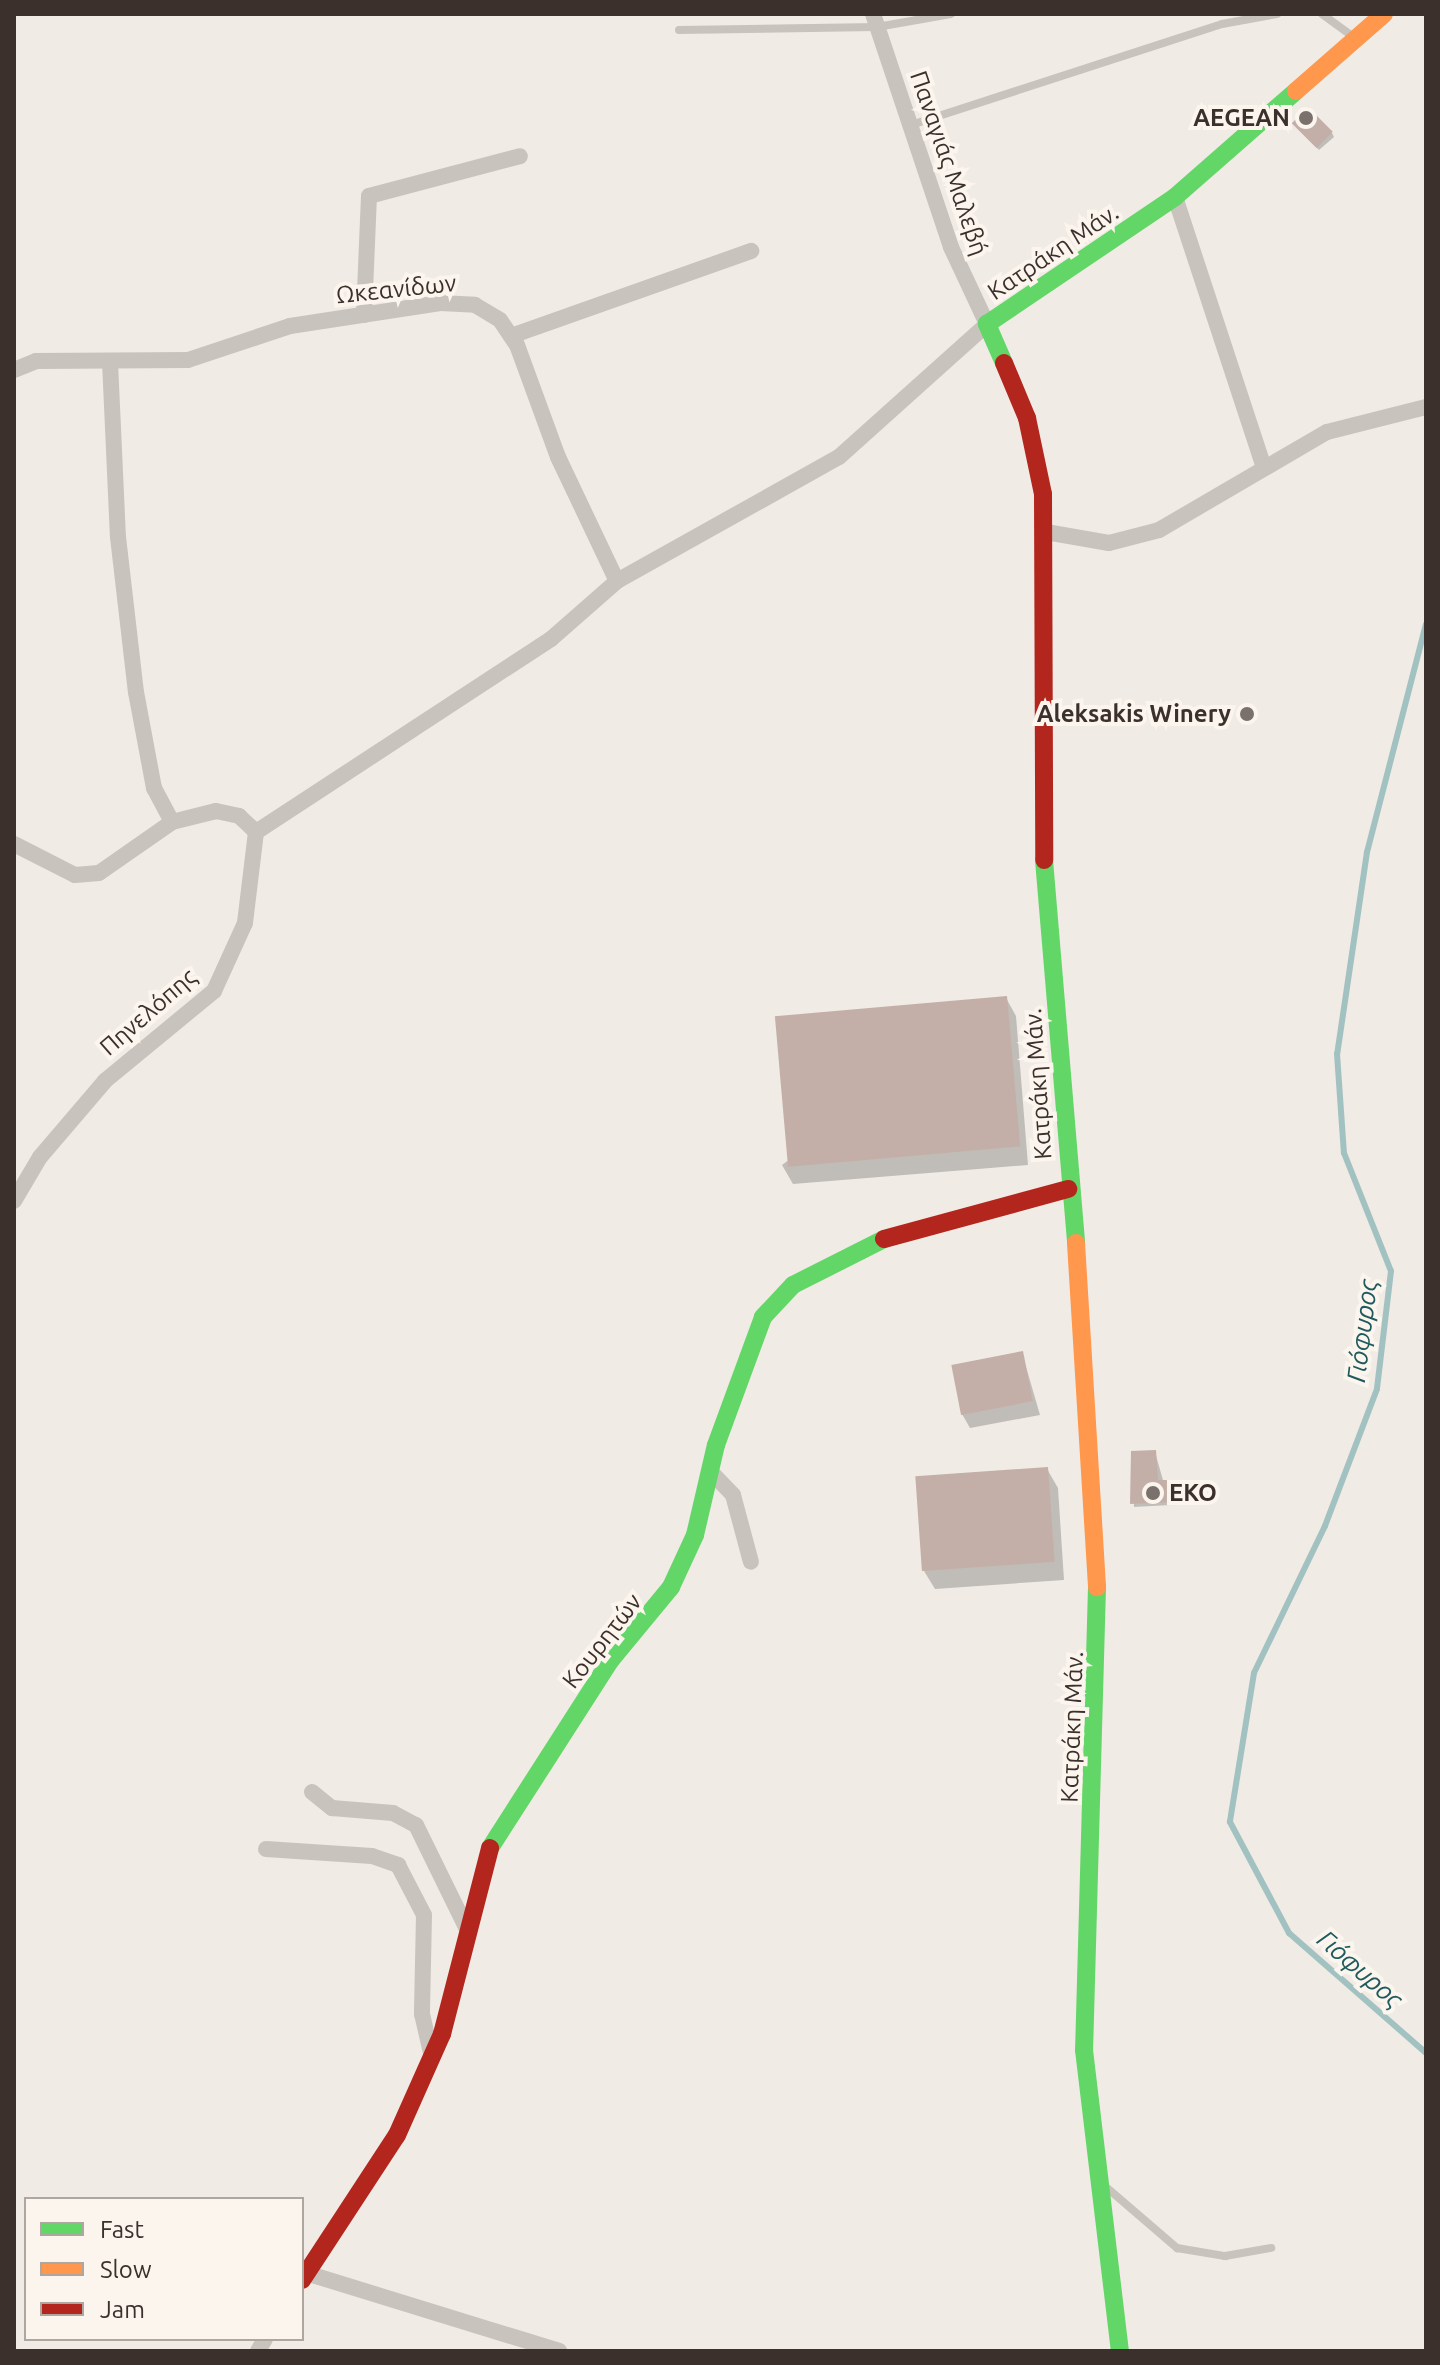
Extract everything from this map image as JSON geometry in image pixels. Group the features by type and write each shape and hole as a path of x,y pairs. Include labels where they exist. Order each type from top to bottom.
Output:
{"street":[{"name":"Κατράκη Μάν.","path":"1120,2351 1099,2181 1084,1991 1100,1716 1096,1515 1068,1189 1065,1066 1039,815 1046,532 1027,418 987,324 1175,197 1384,14"},
{"name":"Παναγιάς Μαλεβή","path":"875,21 963,282 987,324"},
{"path":"364,315 369,196 520,156"},
{"path":"1175,197 1264,468"},
{"path":"511,336 751,251"},
{"name":"Ωκεανίδων","path":"14,370 36,361 188,360 260,333 364,315 475,305 511,336 617,581"},
{"path":"14,844 75,875 99,873 172,822 216,811 239,816 256,832 551,639 617,581 839,457 987,324"},
{"path":"110,362 118,537 136,692 154,788 172,822"},
{"path":"1046,532 1109,543 1159,530 1327,432 1426,407"},
{"name":"Πηνελόπης","path":"14,1201 40,1157 105,1081 214,991 245,923 256,832"},
{"name":"Κουρητών","path":"304,2276 397,2135 431,2053 469,1936 478,1874 495,1838 610,1661 659,1609 695,1535 710,1471 753,1337 793,1285 868,1243 1068,1189"},
{"path":"710,1471 733,1495 751,1562"},
{"path":"312,1792 332,1808 393,1813 416,1825 469,1936"},
{"path":"266,1849 372,1856 398,1865 424,1915 422,2014 431,2053"},
{"path":"304,2276 559,2351"}],"lane":[{"path":"679,30 875,21 951,14"},
{"path":"910,125 1222,24 1277,14"},
{"path":"1322,14 1357,39"},
{"path":"1099,2181 1177,2248 1225,2256 1271,2248"}],"building":[{"path":"1308,107 1333,132 1316,148 1292,123"},
{"path":"1007,996 1020,1146 788,1167 775,1016"},
{"path":"1023,1351 1033,1401 961,1415 951,1365"},
{"path":"1156,1450 1158,1480 1168,1480 1169,1502 1130,1504 1131,1451"},
{"path":"1048,1467 1055,1562 922,1571 915,1476"}],"waterway":[{"name":"Γιόφυρος","path":"1426,624 1367,852 1337,1054 1344,1153 1391,1271 1377,1389 1325,1526 1254,1673 1230,1822 1289,1933 1426,2053"}],"traffic: fast":[{"path":"1004,363 987,324 1175,197 1296,91"},
{"path":"1044,860 1076,1243"},
{"path":"490,1848 610,1661 671,1587 695,1535 716,1445 763,1317 793,1285 884,1239"},
{"path":"1097,1587 1084,2050 1120,2351"}],"traffic: slow":[{"path":"1296,91 1384,14"},
{"path":"1076,1243 1097,1587"}],"traffic: jam":[{"path":"1004,363 1027,418 1043,494 1044,860"},
{"path":"884,1239 1068,1189"},
{"path":"304,2277 397,2135 442,2034 490,1848"}],"place":[{"name":"AEGEAN","path":"1306,118"},
{"name":"Aleksakis Winery","path":"1247,714"},
{"name":"EKO","path":"1153,1493"}]}
